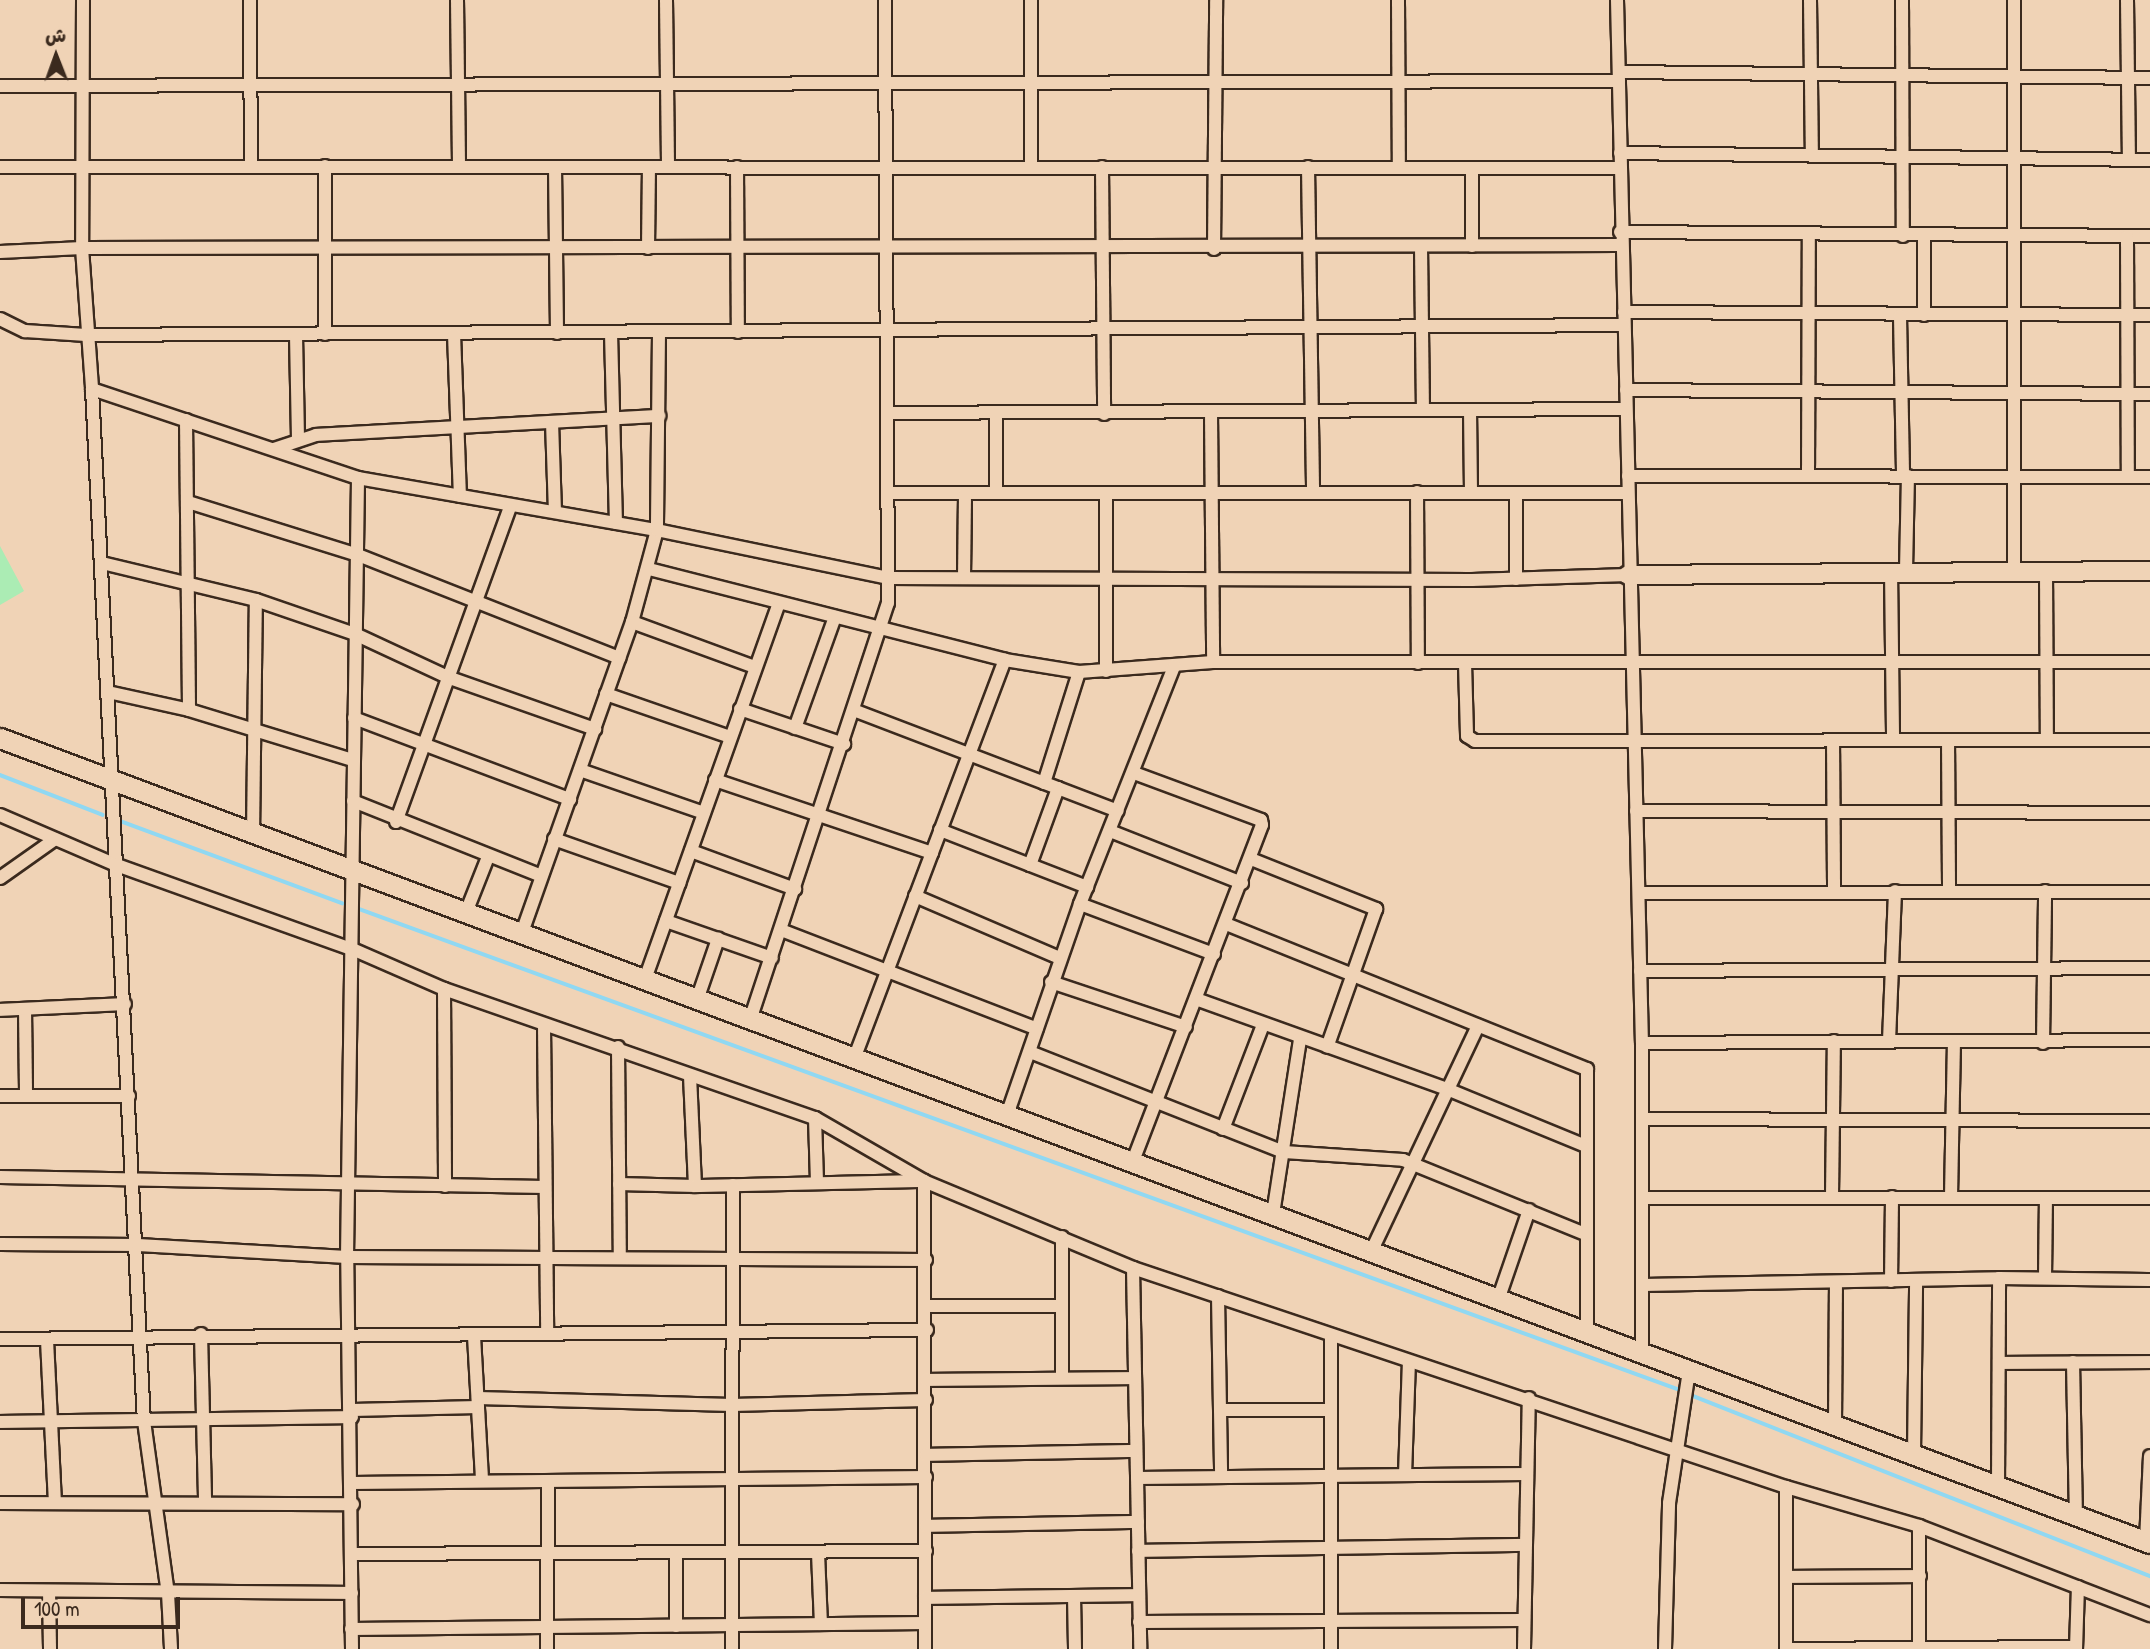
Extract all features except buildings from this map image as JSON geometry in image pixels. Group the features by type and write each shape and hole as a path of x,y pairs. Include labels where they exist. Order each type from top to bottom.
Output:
{"main road":[{"path":"0,738 644,982 1499,1297 1587,1335 1835,1424 2148,1542"}],"street":[{"path":"83,0 82,248 102,563 109,780 125,1004 144,1421 168,1593 171,1649"},
{"path":"250,0 251,167"},
{"path":"457,0 459,166"},
{"path":"666,0 668,167"},
{"path":"750,1020 883,630 888,578 885,0"},
{"path":"1031,0 1031,166"},
{"path":"1214,248 1216,0"},
{"path":"1398,0 1399,167"},
{"path":"1617,0 1628,575 1642,1043 1642,1353"},
{"path":"1810,0 1812,156"},
{"path":"1902,0 1903,236"},
{"path":"2014,0 2017,75 2014,570"},
{"path":"2127,0 2129,160"},
{"path":"0,86 251,83 1398,81 1903,72 2150,78"},
{"path":"1620,153 2150,160"},
{"path":"325,166 325,334"},
{"path":"0,167 1620,168"},
{"path":"555,167 557,333"},
{"path":"648,247 649,167"},
{"path":"737,167 738,332"},
{"path":"1102,167 1104,414"},
{"path":"1308,167 1312,492"},
{"path":"1472,168 1472,246"},
{"path":"1808,475 1809,233"},
{"path":"0,252 82,248 1310,248 1472,246 1621,238 1809,233 1924,237 2150,236"},
{"path":"1924,237 1924,316"},
{"path":"2127,237 2128,477"},
{"path":"1421,247 1423,410"},
{"path":"1624,312 1809,312 1900,316 2017,313 2150,315"},
{"path":"1893,739 1893,664 1905,476 1899,392 1900,316"},
{"path":"0,319 25,331 86,335 1624,326"},
{"path":"611,333 616,523"},
{"path":"521,935 649,569 657,530 659,333"},
{"path":"454,334 460,496"},
{"path":"296,335 298,440"},
{"path":"92,389 358,478 657,530 888,578 1417,580 1899,570 2150,571"},
{"path":"1626,390 2150,394"},
{"path":"887,413 1104,414 1626,409"},
{"path":"1470,410 1471,492"},
{"path":"1211,413 1213,662"},
{"path":"996,414 996,493"},
{"path":"274,449 316,435 615,416 659,416"},
{"path":"186,420 189,710"},
{"path":"552,422 555,512"},
{"path":"1628,476 2150,477"},
{"path":"352,1649 352,1413 347,1256 358,478"},
{"path":"1417,492 1418,663"},
{"path":"888,493 1628,493"},
{"path":"964,578 965,493"},
{"path":"1106,493 1106,671"},
{"path":"1516,494 1516,579"},
{"path":"188,502 358,555 619,657"},
{"path":"396,822 478,604 511,505"},
{"path":"102,563 186,581 256,600 355,634 450,678 595,729"},
{"path":"649,569 1004,660 1079,672 1213,662 2150,662"},
{"path":"2046,570 2048,740"},
{"path":"253,835 256,600"},
{"path":"644,982 779,603"},
{"path":"795,728 835,617"},
{"path":"632,622 755,667"},
{"path":"854,1059 1004,660"},
{"path":"1465,663 1470,740 2150,740"},
{"path":"1007,1115 1080,904 1174,666"},
{"path":"1044,783 1079,672"},
{"path":"108,692 189,710 353,761"},
{"path":"606,694 730,737"},
{"path":"740,709 844,744"},
{"path":"856,711 1118,811"},
{"path":"354,718 570,799"},
{"path":"1833,740 1835,892"},
{"path":"1948,740 1949,891"},
{"path":"580,770 704,813"},
{"path":"1133,774 1261,820 1242,883 1133,1161"},
{"path":"715,780 932,853"},
{"path":"1030,865 1058,788"},
{"path":"353,801 396,822 541,876"},
{"path":"1636,811 2150,813"},
{"path":"0,815 114,864 352,949 444,989 544,1026 618,1047 690,1077 815,1118 924,1181 1133,1268 1409,1363 1529,1398 1786,1487 1919,1525 2150,1615"},
{"path":"940,830 1087,887"},
{"path":"1110,831 1242,883"},
{"path":"0,878 55,839"},
{"path":"554,839 678,883"},
{"path":"691,851 795,889"},
{"path":"466,915 488,857"},
{"path":"1251,859 1372,905 1376,914 1356,977 1327,1047"},
{"path":"1889,1041 1895,891"},
{"path":"2043,1043 2045,891"},
{"path":"1639,893 2150,892"},
{"path":"915,896 1060,958"},
{"path":"1080,904 1214,954"},
{"path":"666,921 772,958"},
{"path":"1226,924 1587,1069 1587,1335"},
{"path":"781,930 1037,1029"},
{"path":"697,1000 718,939"},
{"path":"1640,971 1892,967 2150,968"},
{"path":"1051,982 1186,1027"},
{"path":"444,989 445,1186"},
{"path":"1196,999 1300,1039 1447,1089 1586,1146"},
{"path":"0,1010 125,1004"},
{"path":"24,1009 26,1095"},
{"path":"1223,1129 1263,1025"},
{"path":"544,1026 547,1334"},
{"path":"1371,1250 1410,1163 1478,1026"},
{"path":"1273,1214 1300,1039"},
{"path":"1642,1043 2043,1043 2150,1040"},
{"path":"1832,1196 1834,1041"},
{"path":"1951,1196 1950,1118 1954,1042"},
{"path":"618,1047 620,1255"},
{"path":"1030,1052 1284,1152 1410,1163 1585,1234"},
{"path":"690,1077 695,1186"},
{"path":"0,1096 128,1096"},
{"path":"815,1118 817,1181"},
{"path":"1642,1119 1950,1118 2150,1121"},
{"path":"0,1177 545,1187"},
{"path":"619,1184 695,1186 817,1181 924,1181"},
{"path":"924,1181 927,1306 925,1649"},
{"path":"732,1649 733,1185"},
{"path":"1891,1281 1892,1197"},
{"path":"1643,1198 2150,1198"},
{"path":"2045,1278 2046,1200"},
{"path":"1499,1297 1530,1210"},
{"path":"1062,1237 1062,1378"},
{"path":"0,1244 138,1245 347,1256 546,1258 620,1255 926,1260"},
{"path":"1133,1268 1140,1649"},
{"path":"1643,1285 1999,1278 2150,1280"},
{"path":"1998,1486 1999,1278"},
{"path":"1914,1454 1916,1280"},
{"path":"1835,1424 1836,1282"},
{"path":"1218,1296 1221,1476"},
{"path":"927,1306 1061,1306"},
{"path":"0,1339 201,1334 474,1336 927,1330"},
{"path":"201,1334 205,1502"},
{"path":"1331,1335 1328,1476 1331,1649"},
{"path":"474,1336 482,1481"},
{"path":"47,1339 55,1502"},
{"path":"2073,1362 2076,1515"},
{"path":"2000,1363 2150,1362"},
{"path":"1405,1475 1409,1363"},
{"path":"1665,1649 1675,1448 1689,1371"},
{"path":"926,1380 1135,1378"},
{"path":"1524,1649 1529,1398"},
{"path":"0,1422 204,1420 352,1413 478,1403 732,1405 926,1400"},
{"path":"1220,1410 1329,1410"},
{"path":"926,1455 1136,1451"},
{"path":"2148,1542 2150,1456"},
{"path":"1137,1478 1527,1474"},
{"path":"352,1483 926,1477"},
{"path":"547,1649 548,1481"},
{"path":"1786,1487 1786,1649 2076,1648 2078,1587"},
{"path":"0,1503 353,1504"},
{"path":"926,1526 1138,1522"},
{"path":"1919,1525 1919,1647"},
{"path":"1138,1551 1525,1545"},
{"path":"351,1554 926,1551"},
{"path":"676,1552 677,1626"},
{"path":"818,1553 821,1624"},
{"path":"1786,1577 1920,1576"},
{"path":"0,1590 352,1593"},
{"path":"49,1591 50,1649"},
{"path":"925,1598 1139,1595"},
{"path":"1074,1596 1075,1649"},
{"path":"1139,1622 1524,1620"},
{"path":"351,1629 925,1623"}],"green space":[{"path":"0,546 24,591 0,605"}],"waterway":[{"path":"0,775 103,815"},
{"path":"120,821 342,903"},
{"path":"359,909 1677,1389"},
{"path":"1693,1396 2150,1576"}]}
